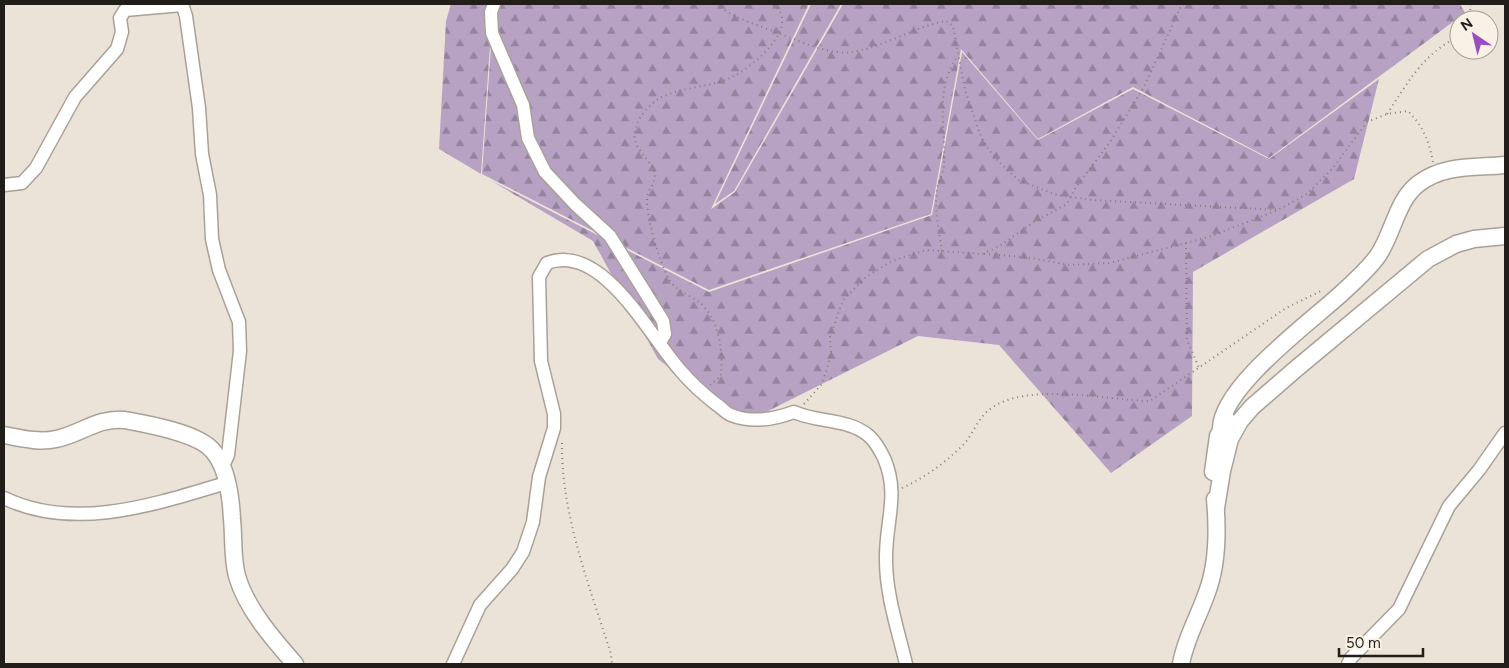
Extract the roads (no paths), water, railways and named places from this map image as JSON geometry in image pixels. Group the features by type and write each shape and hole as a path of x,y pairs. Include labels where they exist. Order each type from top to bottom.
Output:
{"street":[{"path":"4,184 22,183 36,168 75,98 117,49 122,32 120,18 125,10 182,4 186,16 202,154 210,195 212,239 219,270 238,322 240,351 224,475"},
{"path":"494,4 492,33 524,104 528,138 546,172 575,204 610,236 627,261 663,321 665,334 660,342"},
{"path":"1181,664 1190,633 1212,575 1216,545 1214,460 1253,379 1268,360 1344,291 1377,257 1402,206 1416,186 1433,174 1457,168 1505,165"},
{"path":"1216,508 1223,466 1237,411 1297,368 1428,260 1456,244 1474,239 1505,236"},
{"path":"453,664 480,605 512,569 523,552 533,522 543,462 554,428 554,414 541,360 539,277 547,263 558,259 598,272 629,303 660,342 679,370 702,393 730,415 745,418 779,418 794,412 805,417 846,424 870,437 885,461 893,492 886,559 889,592 906,664"},
{"path":"4,434 55,440 104,420 125,420 201,441 213,450 224,475 232,519 234,563 242,590 255,612 295,664"},
{"path":"1348,664 1351,658 1399,609 1449,506 1479,470 1505,433"},
{"path":"4,498 30,506 78,514 126,510 169,500 224,475"}]}
